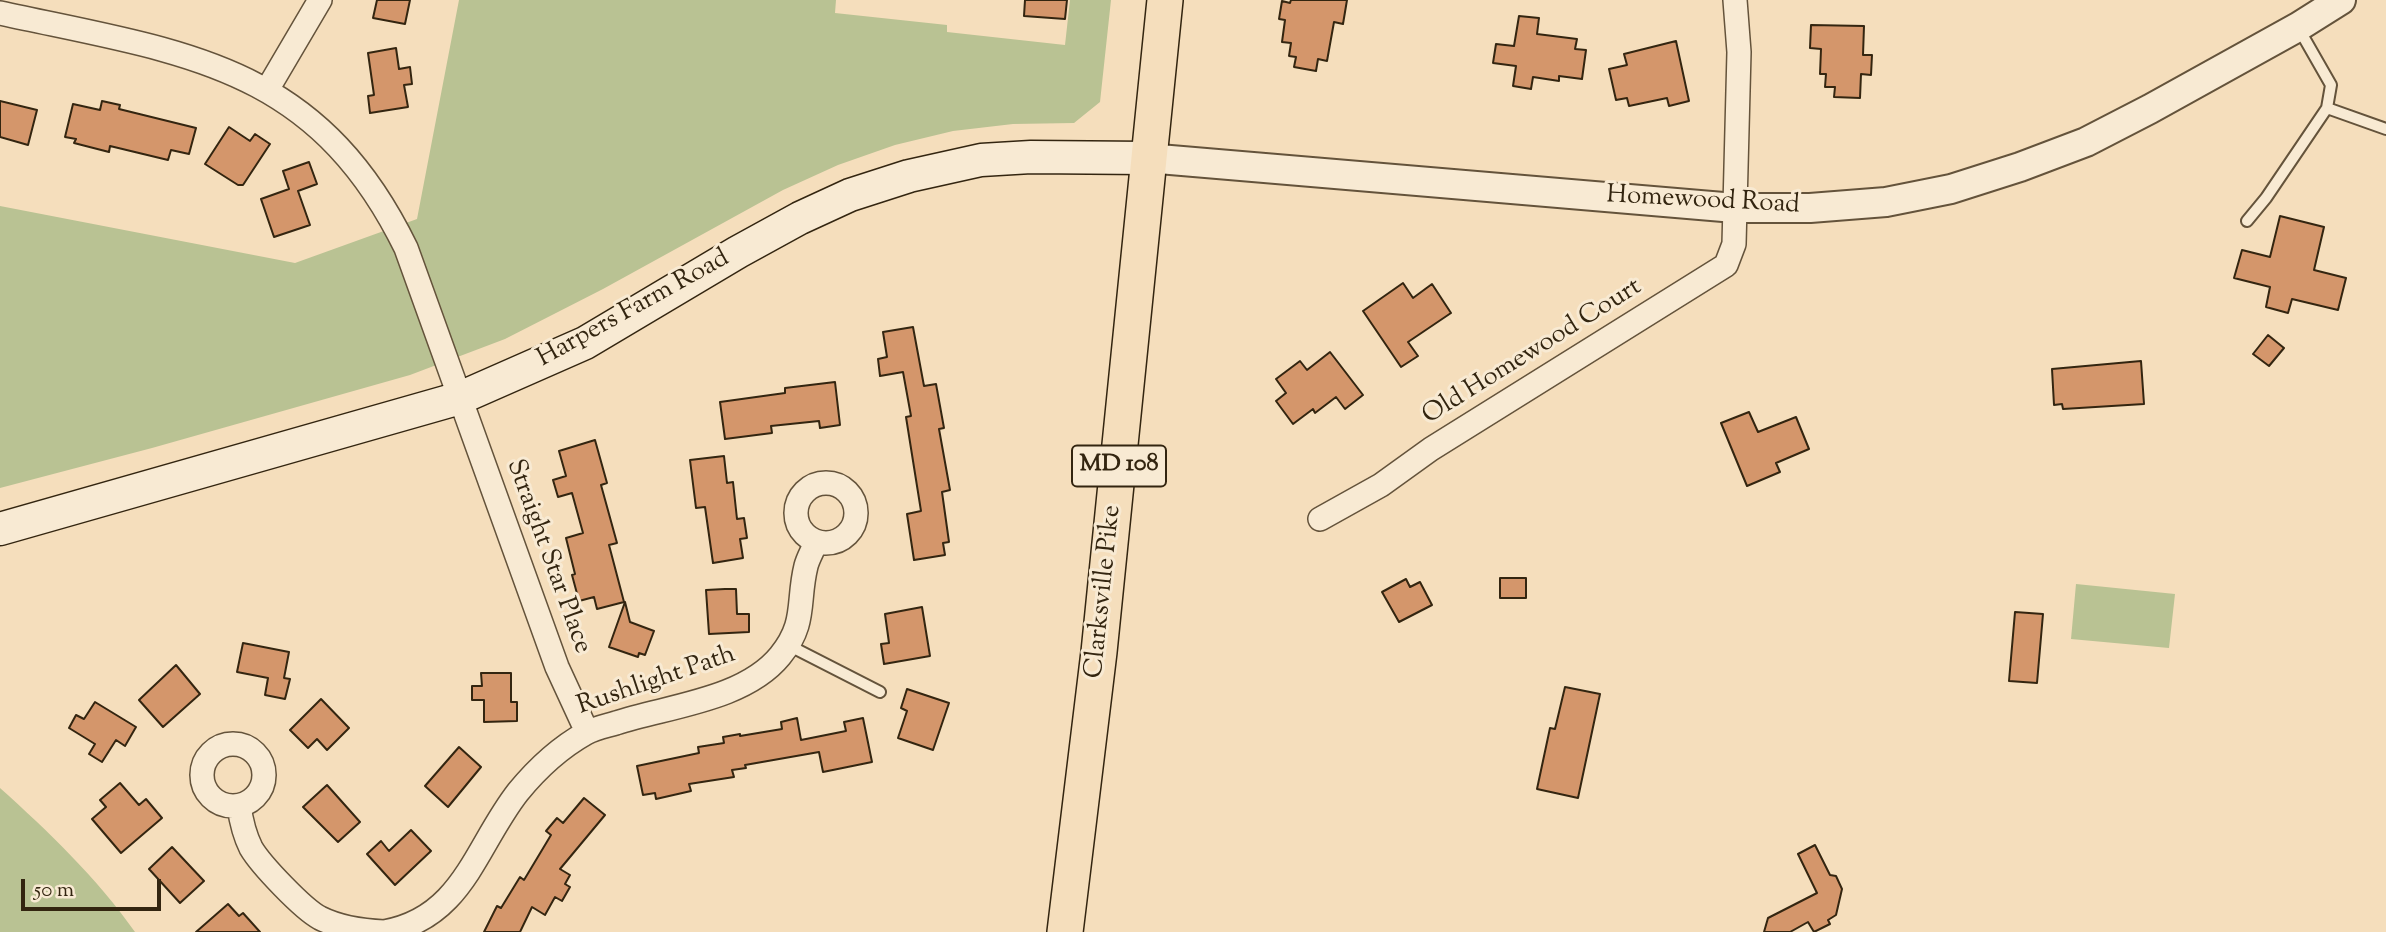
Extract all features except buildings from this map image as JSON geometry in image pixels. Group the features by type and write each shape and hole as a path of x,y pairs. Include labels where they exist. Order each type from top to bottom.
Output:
{"main road":[{"name":"Clarksville Pike","path":"1065,932 1101,638 1147,158 1165,0"},
{"name":"Harpers Farm Road","path":"0,529 460,398 585,343 749,246 850,195 909,176 981,160 1031,157 1147,158"}],"street":[{"path":"267,90 320,0"},
{"name":"Old Homewood Court","path":"1320,519 1381,485 1431,449 1726,265 1734,244 1739,52 1735,0"},
{"name":"Homewood Road","path":"1147,158 1735,208 1810,208 1886,202 1951,189 2086,142 2298,27 2341,0"},
{"name":"Straight Star Place","path":"0,13 196,58 230,71 267,90 326,133 369,183 390,214 406,248 557,667 587,732"},
{"name":"Rushlight Path","path":"239,806 243,827 253,850 306,908 319,918 341,926 362,931 396,931 443,905 457,888 519,792 538,771 587,732 736,690 761,674 780,657 800,619 806,565 816,542"}],"lane":[{"path":"2247,221 2266,198 2327,108 2331,85 2298,27"},
{"path":"2327,108 2386,129"},
{"path":"788,645 880,692"}],"green space":[{"path":"459,0 836,0 835,13 947,25 947,32 1065,45 1070,0 1111,0 1100,102 1074,123 1013,124 953,131 895,145 838,165 783,190 603,289 505,339 410,375 0,488 0,206 295,263 417,219"},
{"path":"2076,584 2175,594 2169,648 2071,639"},
{"path":"0,788 71,856 105,893 135,932 0,932"}]}
